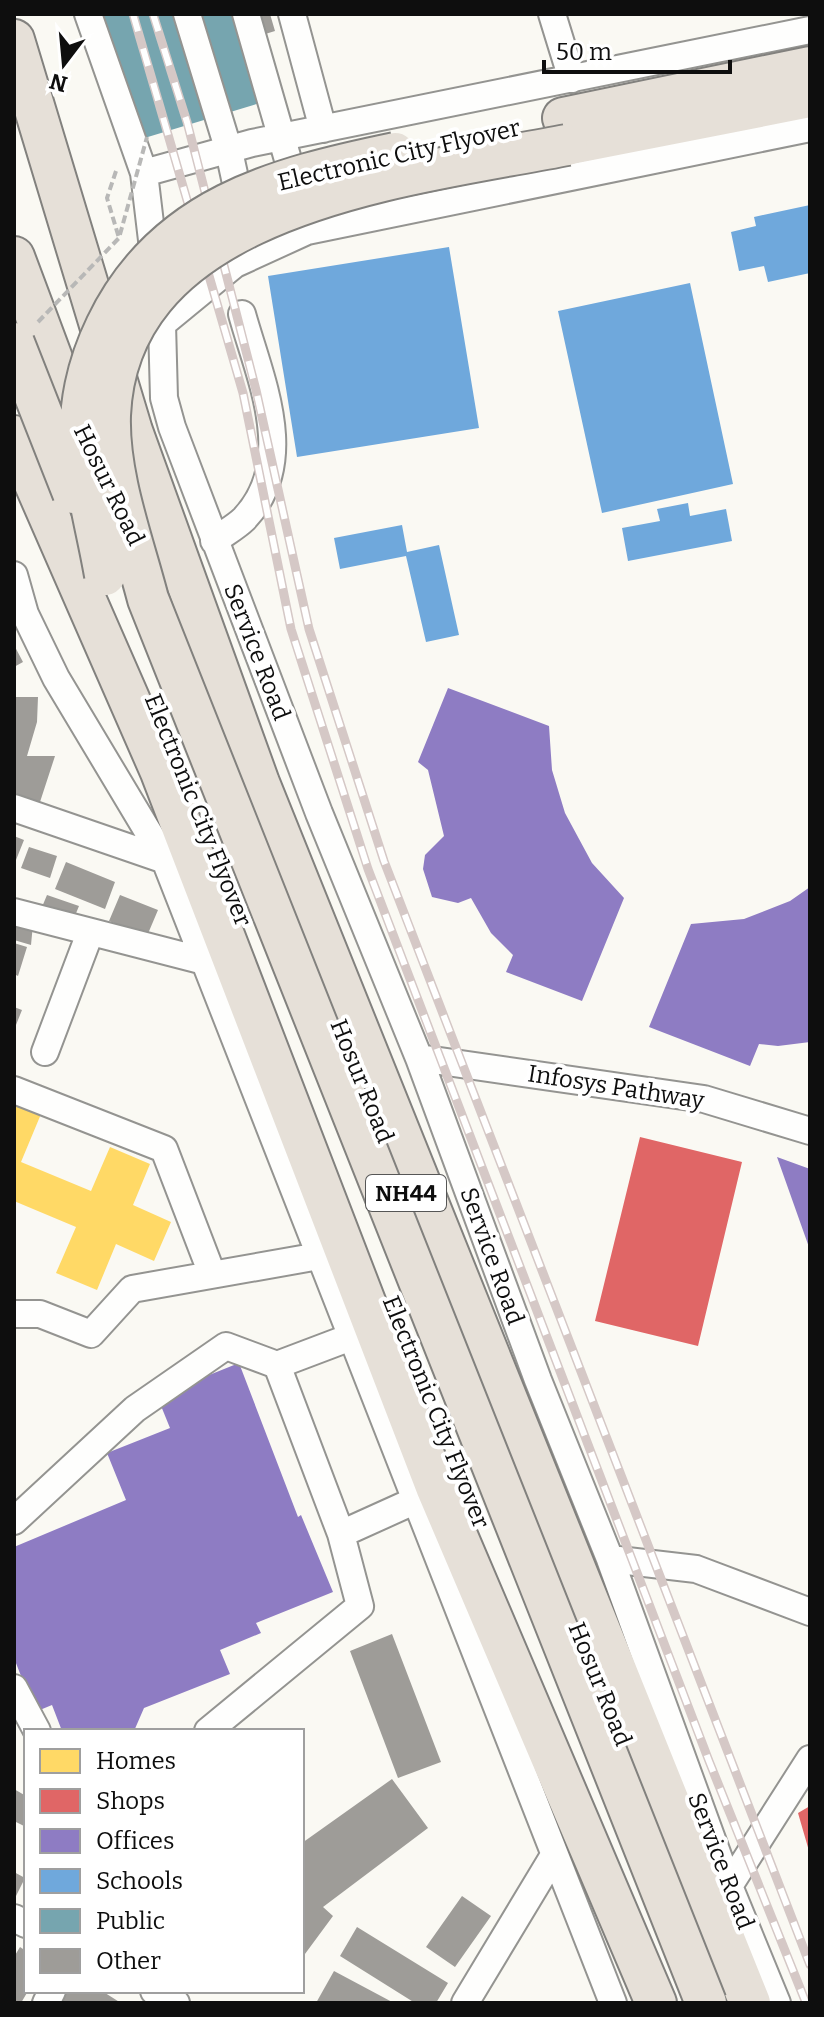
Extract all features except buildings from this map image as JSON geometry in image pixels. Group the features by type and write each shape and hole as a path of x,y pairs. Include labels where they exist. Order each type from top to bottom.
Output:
{"highway":[{"path":"14,40 132,431 259,783 738,1994"},
{"name":"Electronic City Flyover","path":"706,2003 148,599 111,445 110,414 115,386 132,332 145,306 200,255 249,228 312,202 380,182 810,67"},
{"name":"Electronic City Flyover","path":"673,2003 105,575 81,448 83,402 91,361 102,333 122,292 146,262 178,231 219,207 274,183 327,167 810,97"},
{"name":"Hosur Road","path":"14,257 69,404 205,683 738,1994"},
{"path":"24,334 105,575"},
{"name":"NH44","path":"14,436 161,772 437,1489 656,2003"}],"street":[{"name":"Service Road","path":"88,14 144,173 162,324 164,398 214,541 419,1058 538,1380 610,1559 729,1886 777,2003"},
{"path":"187,14 229,151 251,255"},
{"path":"292,14 323,129"},
{"path":"552,14 572,79"},
{"path":"250,26 285,137 307,231"},
{"path":"144,173 285,137 810,30"},
{"path":"162,324 206,284 251,255 307,231 810,128"},
{"path":"214,541 244,519 268,482 275,441 242,314"},
{"path":"14,575 25,614 56,678 165,860 553,1857 613,2003"},
{"path":"14,808 165,860"},
{"path":"14,912 204,961"},
{"path":"45,1052 90,933"},
{"name":"Infosys Pathway","path":"419,1058 704,1099 810,1131"},
{"path":"14,1090 164,1149 212,1274"},
{"path":"14,1314 40,1314 91,1334 132,1289 319,1256"},
{"path":"14,1521 135,1409 226,1346 277,1365 351,1337"},
{"path":"210,1729 360,1606 341,1534 277,1365"},
{"path":"341,1534 414,1501"},
{"path":"610,1559 696,1569 810,1612"},
{"path":"14,1688 36,1729"},
{"path":"729,1886 810,1759"},
{"path":"465,2003 553,1857"},
{"path":"158,1993 176,2003"}],"path":[{"path":"24,334 119,238 147,137"},
{"path":"107,198 119,238"}],"railway":[{"path":"133,14 243,393 291,629 368,869 709,1761 806,2003"},
{"path":"153,14 187,122 256,390 309,629 384,861 810,1965"}]}
